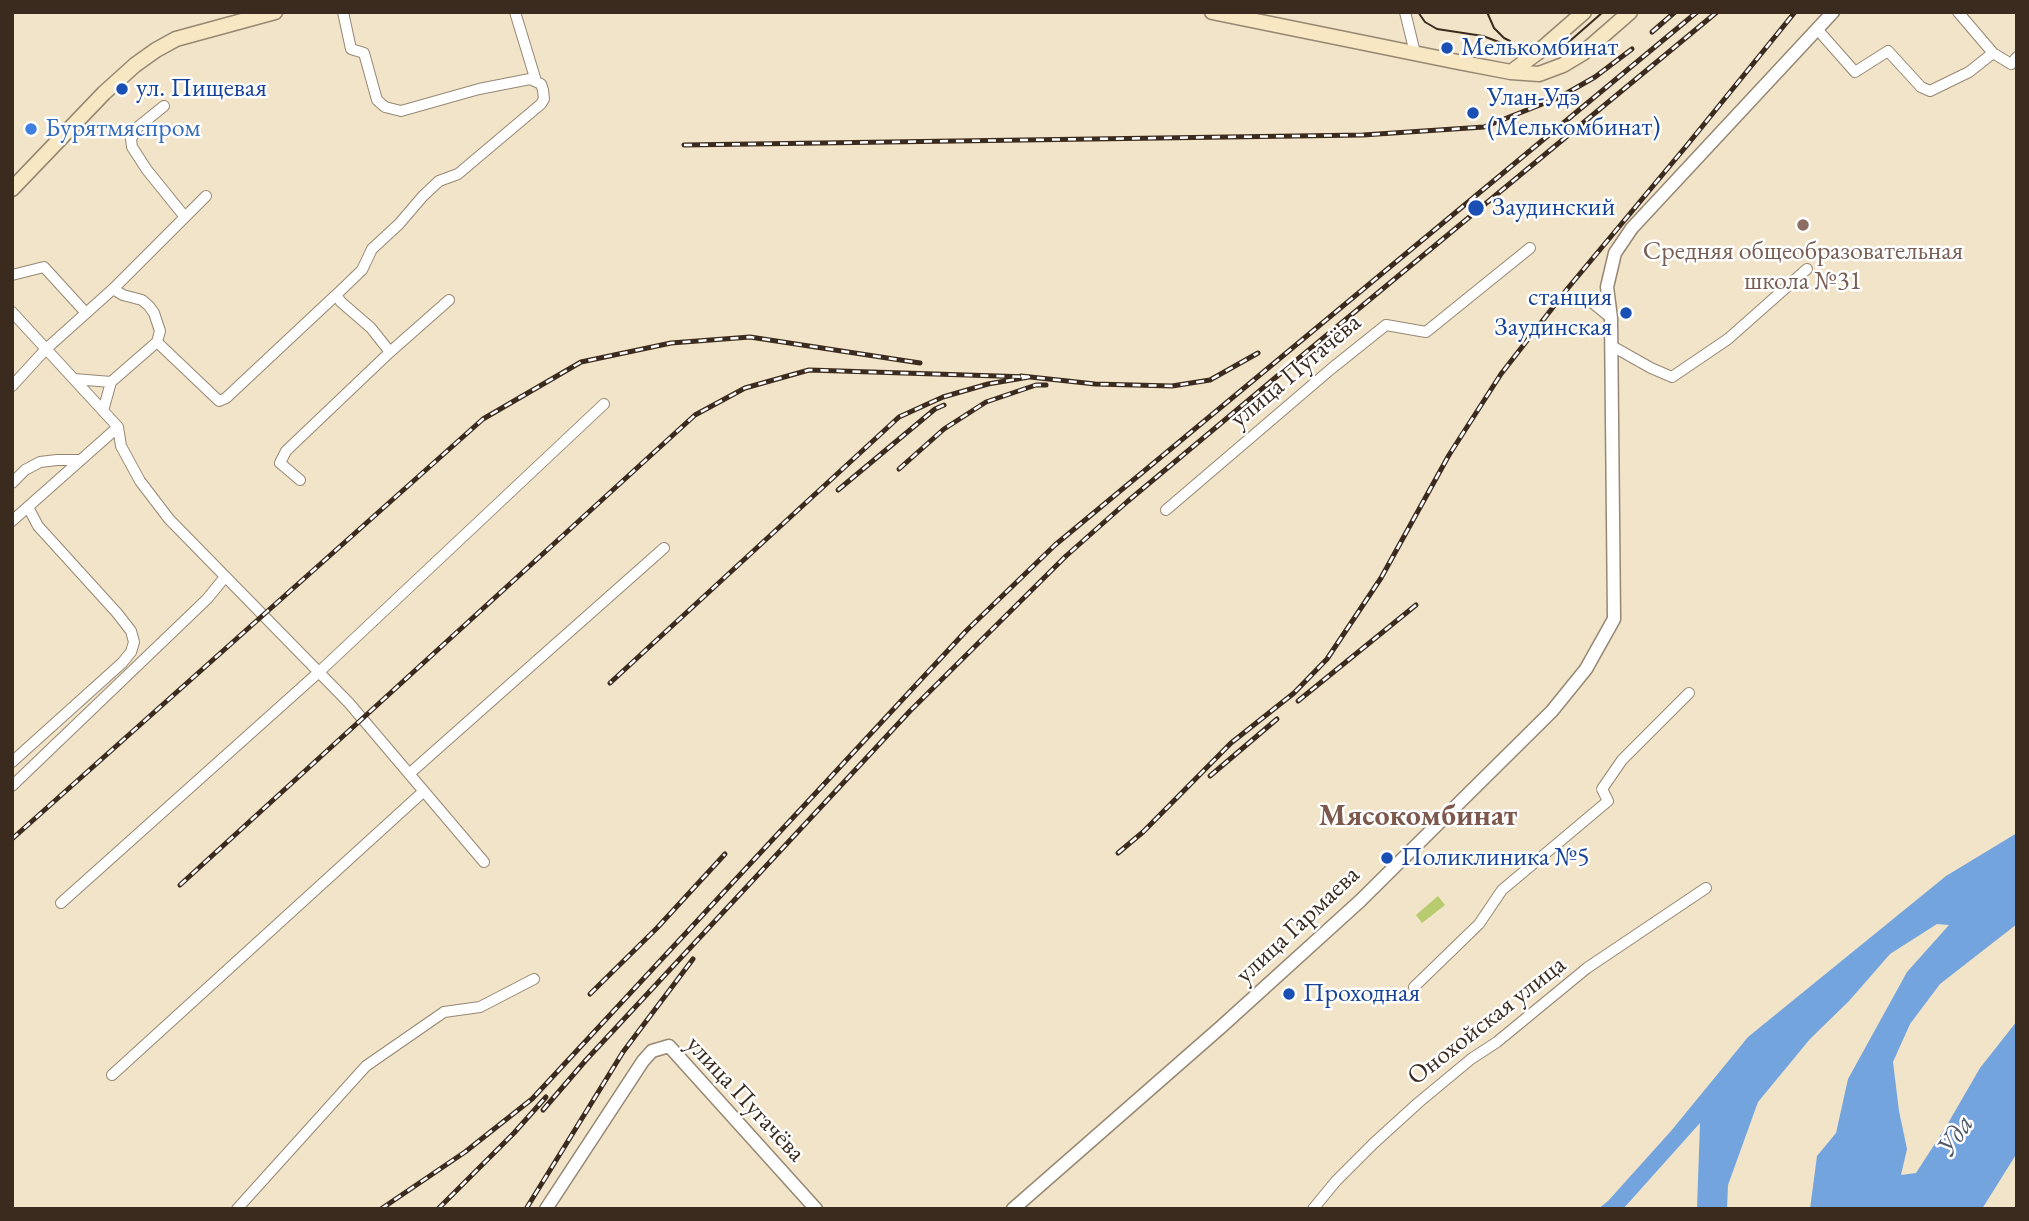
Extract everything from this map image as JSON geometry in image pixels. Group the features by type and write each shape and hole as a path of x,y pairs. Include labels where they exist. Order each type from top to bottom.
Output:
{"main road":[{"path":"12,189 104,93 135,65 176,39 275,12"},
{"path":"1212,12 1511,72 1539,74 1563,65 1583,53 1630,12"},
{"path":"1511,72 1538,53 1584,12"}],"street":[{"path":"157,342 219,401 226,398 362,270 372,249 399,224 423,196 439,181 458,174 544,99 541,85 530,79 479,89 401,111 385,107 377,100 364,53 351,49 343,12"},
{"path":"515,12 536,81"},
{"path":"1405,12 1415,53"},
{"path":"1807,269 1728,339 1672,377 1612,346 1606,288 1615,253 1632,228 1833,12"},
{"path":"1958,12 1993,52 2015,63"},
{"path":"1818,29 1855,72 1888,51 1921,87 1930,91 1969,72 1993,52"},
{"path":"164,106 138,127 131,139 132,147 185,217"},
{"path":"12,386 46,349 113,289 206,195"},
{"name":"улица Пугачёва","path":"1166,510 1321,377 1386,326 1426,332 1530,248"},
{"path":"12,275 44,267 86,313"},
{"path":"103,411 111,382 157,342 160,331 155,313 149,306 142,300 113,289"},
{"path":"336,295 371,328 390,352"},
{"path":"300,480 281,463 286,450 449,300"},
{"path":"1589,300 1611,318"},
{"path":"12,312 118,427 121,446 140,481 169,519 349,703 484,862"},
{"name":"улица Гармаева","path":"1013,1209 1221,1027 1378,883 1552,711 1586,669 1614,619 1612,346"},
{"path":"74,379 111,382"},
{"path":"61,903 319,672 604,404"},
{"path":"12,521 118,427"},
{"path":"12,483 25,470 40,462 81,460"},
{"path":"12,762 122,663 131,652 134,642 131,631 117,613 38,526 28,507"},
{"path":"409,774 664,548"},
{"path":"12,786 207,599 225,576"},
{"path":"1415,988 1479,924 1502,890 1608,801 1602,789 1622,760 1689,693"},
{"path":"113,1075 424,791"},
{"name":"Онохойская улица","path":"1312,1209 1371,1146 1463,1065 1497,1042 1587,968 1706,888"},
{"path":"237,1209 366,1066 444,1012 480,1007 534,979"},
{"name":"улица Пугачёва","path":"546,1209 643,1061 652,1051 669,1046 816,1209"}],"green space":[{"path":"1438,896 1445,905 1422,923 1416,915"}],"water":[{"name":"Уда","path":"2017,833 2017,924 1940,984 1910,1024 1893,1062 1907,1149 1901,1175 1916,1173 1980,1068 2017,1021 2017,1153 1982,1209 1810,1209 1817,1156 1836,1133 1848,1079 1907,972 1949,925 1937,924 1890,954 1849,1001 1810,1039 1758,1102 1728,1185 1727,1209 1697,1209 1700,1123 1623,1209 1598,1209 1671,1131 1748,1037 1946,876"}],"tram line":[{"path":"1418,12 1425,22 1437,29 1483,36 1537,53 1563,47 1603,12"},
{"path":"1487,12 1494,28 1510,41"}],"railway":[{"path":"1652,32 1675,12"},
{"path":"381,1209 465,1152 532,1099 966,631 1055,545 1697,12"},
{"path":"543,1110 586,1060 910,711 1066,556 1275,378 1717,12"},
{"path":"1118,853 1143,832 1231,743 1294,693 1327,659 1381,578 1449,455 1501,374 1568,288 1795,12"},
{"path":"684,145 1363,135 1484,127 1560,97 1595,77 1632,49"},
{"path":"12,839 483,419 581,362 671,343 750,337 920,363"},
{"path":"1021,376 1095,384 1172,386 1210,380 1258,353"},
{"path":"180,885 695,415 745,388 809,370 1029,377 988,384 943,397 899,417 610,683"},
{"path":"899,469 944,429 986,402 1036,385 1046,385"},
{"path":"838,490 935,409 944,405"},
{"path":"1298,701 1416,605"},
{"path":"1210,776 1277,719"},
{"path":"590,994 657,928 725,854"},
{"path":"526,1209 623,1052 693,959"},
{"path":"438,1209 546,1097"}],"place":[{"name":"Мелькомбинат","path":"1447,48"},
{"name":"ул. Пищевая","path":"122,89"},
{"name":"Улан-Удэ (Мелькомбинат)","path":"1473,113"},
{"name":"Бурятмяспром","path":"31,129"},
{"name":"Заудинский","path":"1476,208"},
{"name":"Средняя общеобразовательная школа №31","path":"1803,225"},
{"name":"станция Заудинская","path":"1626,313"},
{"name":"Поликлиника №5","path":"1387,858"},
{"name":"Проходная","path":"1289,994"}],"district":[{"name":"Мясокомбинат","path":"1418,817"}]}
